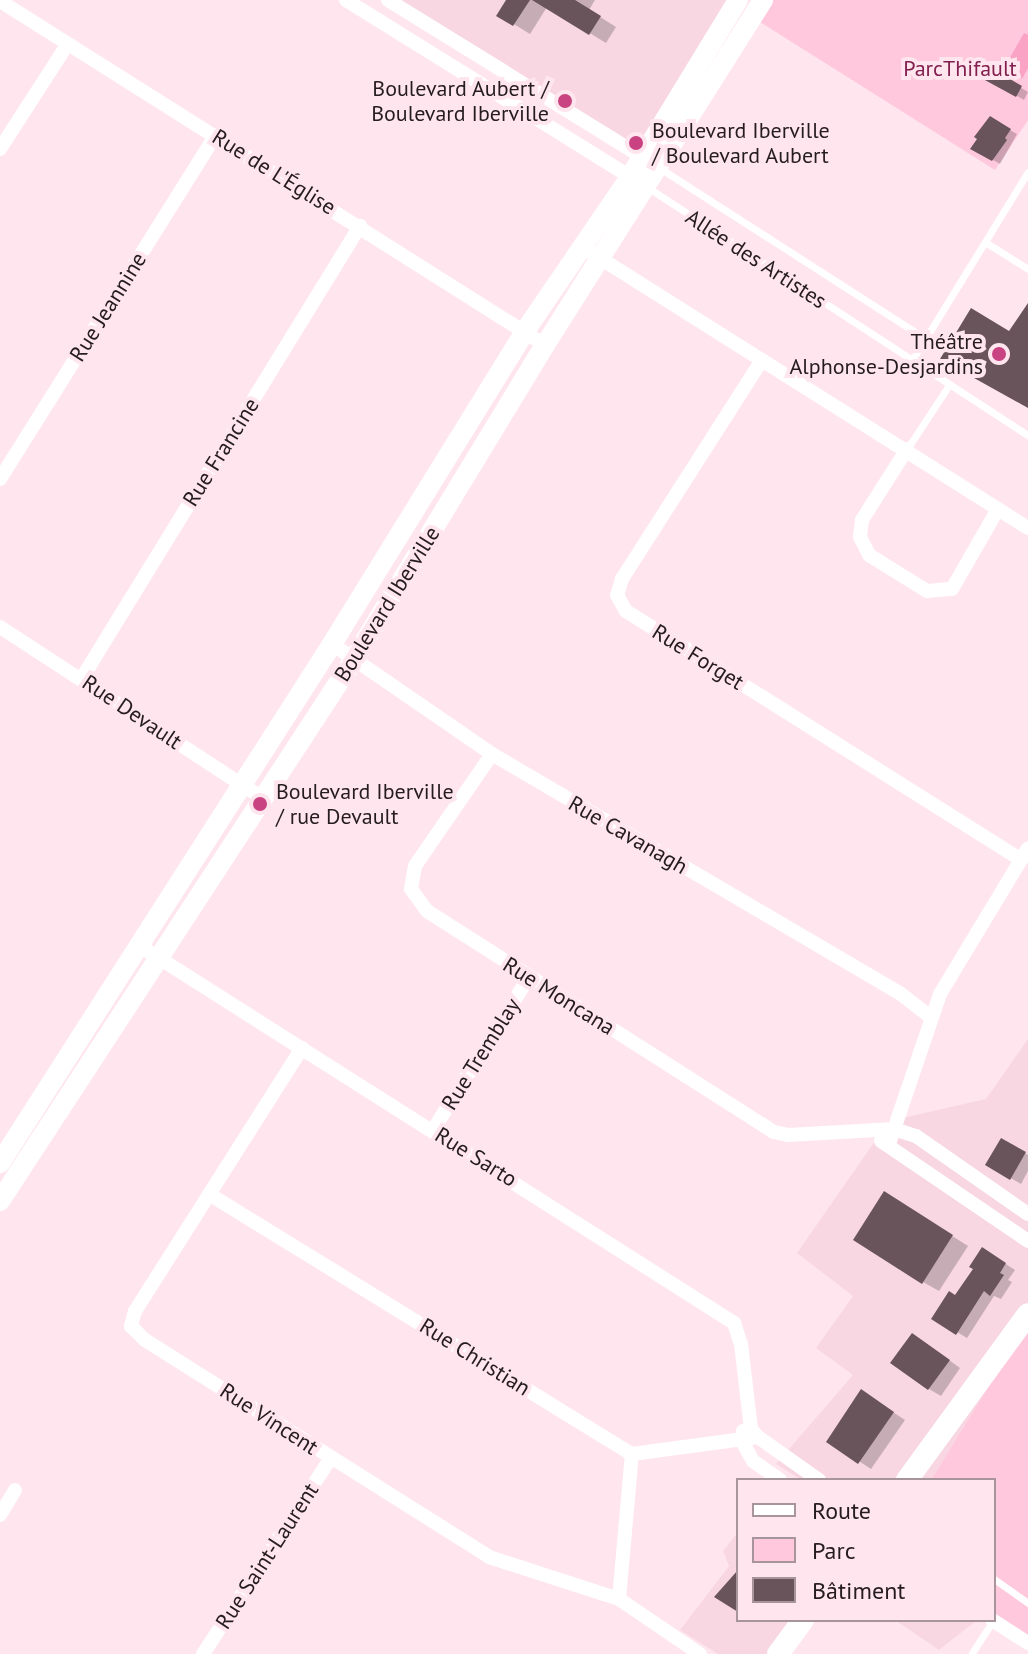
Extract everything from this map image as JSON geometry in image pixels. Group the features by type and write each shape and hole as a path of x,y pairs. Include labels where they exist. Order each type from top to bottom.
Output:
{"main road":[{"path":"908,1478 1028,1314"},
{"path":"778,1654 802,1622"}],"street":[{"path":"346,0 637,182"},
{"path":"388,0 649,162"},
{"name":"Boulevard Iberville","path":"0,1201 161,960 262,798 354,659 545,345 592,253 649,162 738,0"},
{"name":"Boulevard Iberville","path":"649,162 763,0"},
{"name":"Rue de L'Église","path":"0,1 545,345"},
{"path":"0,149 67,45"},
{"name":"Rue Jeannine","path":"0,479 216,135"},
{"name":"Rue Francine","path":"82,678 360,226"},
{"path":"592,253 1028,528"},
{"name":"Boulevard Iberville","path":"0,1163 332,644 525,331 592,253"},
{"name":"Rue Forget","path":"762,360 622,579 617,595 626,611 1024,854"},
{"path":"907,449 862,520 860,537 869,555 927,591 952,589 998,509"},
{"name":"Rue Devault","path":"0,627 262,798"},
{"name":"Rue Cavanagh","path":"332,644 492,754 901,994 930,1017"},
{"name":"Rue Moncana","path":"492,754 415,866 411,889 427,911 774,1132 788,1135 894,1129"},
{"path":"889,1144 930,1017 1024,854"},
{"name":"Rue Sarto","path":"140,946 734,1323 741,1344 750,1438"},
{"name":"Rue Tremblay","path":"433,1130 529,977"},
{"name":"Rue Vincent","path":"302,1048 135,1311 131,1326 145,1340 489,1557 619,1599 700,1654"},
{"path":"894,1129 916,1136 1028,1214"},
{"name":"Rue Moncana","path":"862,1133 889,1144 1028,1241"},
{"name":"Rue Christian","path":"209,1194 632,1454"},
{"path":"750,1438 753,1461 777,1478"},
{"path":"619,1599 632,1454 750,1438 816,1478"},
{"name":"Rue Saint-Laurent","path":"203,1654 331,1458"},
{"path":"0,1515 15,1490"},
{"path":"995,1622 1028,1643"}],"lane":[{"path":"649,162 926,339"},
{"path":"911,362 1028,172"},
{"name":"Allée des Artistes","path":"637,182 1028,435"},
{"path":"985,242 1028,269"},
{"path":"907,449 949,385"},
{"path":"996,1580 1028,1603"},
{"path":"972,1653 991,1622"}],"shaded area":[{"path":"388,0 739,0 641,156"},
{"path":"1024,33 1028,35 1028,68 1022,79 1004,68"},
{"path":"1028,1039 1028,1325 932,1478 798,1478 776,1464 853,1375 816,1348 853,1296 797,1253 889,1121 986,1099"},
{"path":"736,1535 736,1622 809,1622 785,1654 718,1654 680,1630 729,1566 723,1551"},
{"path":"898,1622 974,1622 939,1650"}],"green space":[{"name":"ParcThifault","path":"762,0 1028,0 1028,120 995,170 752,17"},
{"path":"1028,1323 1028,1648 988,1622 996,1622 996,1478 932,1478"}],"building":[{"path":"506,0 530,0 513,26 496,16"},
{"path":"532,0 575,0 601,16 589,35"},
{"path":"990,67 1022,86 1016,97 983,79"},
{"path":"990,116 1011,129 992,161 970,149 977,139 974,137"},
{"name":"Théâtre Alphonse-Desjardins","path":"1028,303 1028,408 940,359 971,308 1009,331"},
{"path":"1001,1138 1026,1152 1010,1180 985,1165"},
{"path":"884,1191 953,1235 922,1284 853,1240"},
{"path":"982,1247 1006,1263 1000,1273 1004,1275 990,1296 984,1291 956,1335 931,1319 949,1291 955,1295 973,1269 969,1267"},
{"path":"912,1333 950,1360 928,1390 890,1363"},
{"path":"861,1389 894,1412 858,1464 826,1442"},
{"path":"736,1572 736,1611 714,1597"}],"place":[{"name":"Boulevard Aubert / Boulevard Iberville","path":"565,101"},
{"name":"Boulevard Iberville / Boulevard Aubert","path":"636,143"},
{"name":"Théâtre Alphonse-Desjardins","path":"999,354"},
{"name":"Boulevard Iberville / rue Devault","path":"260,804"}]}
